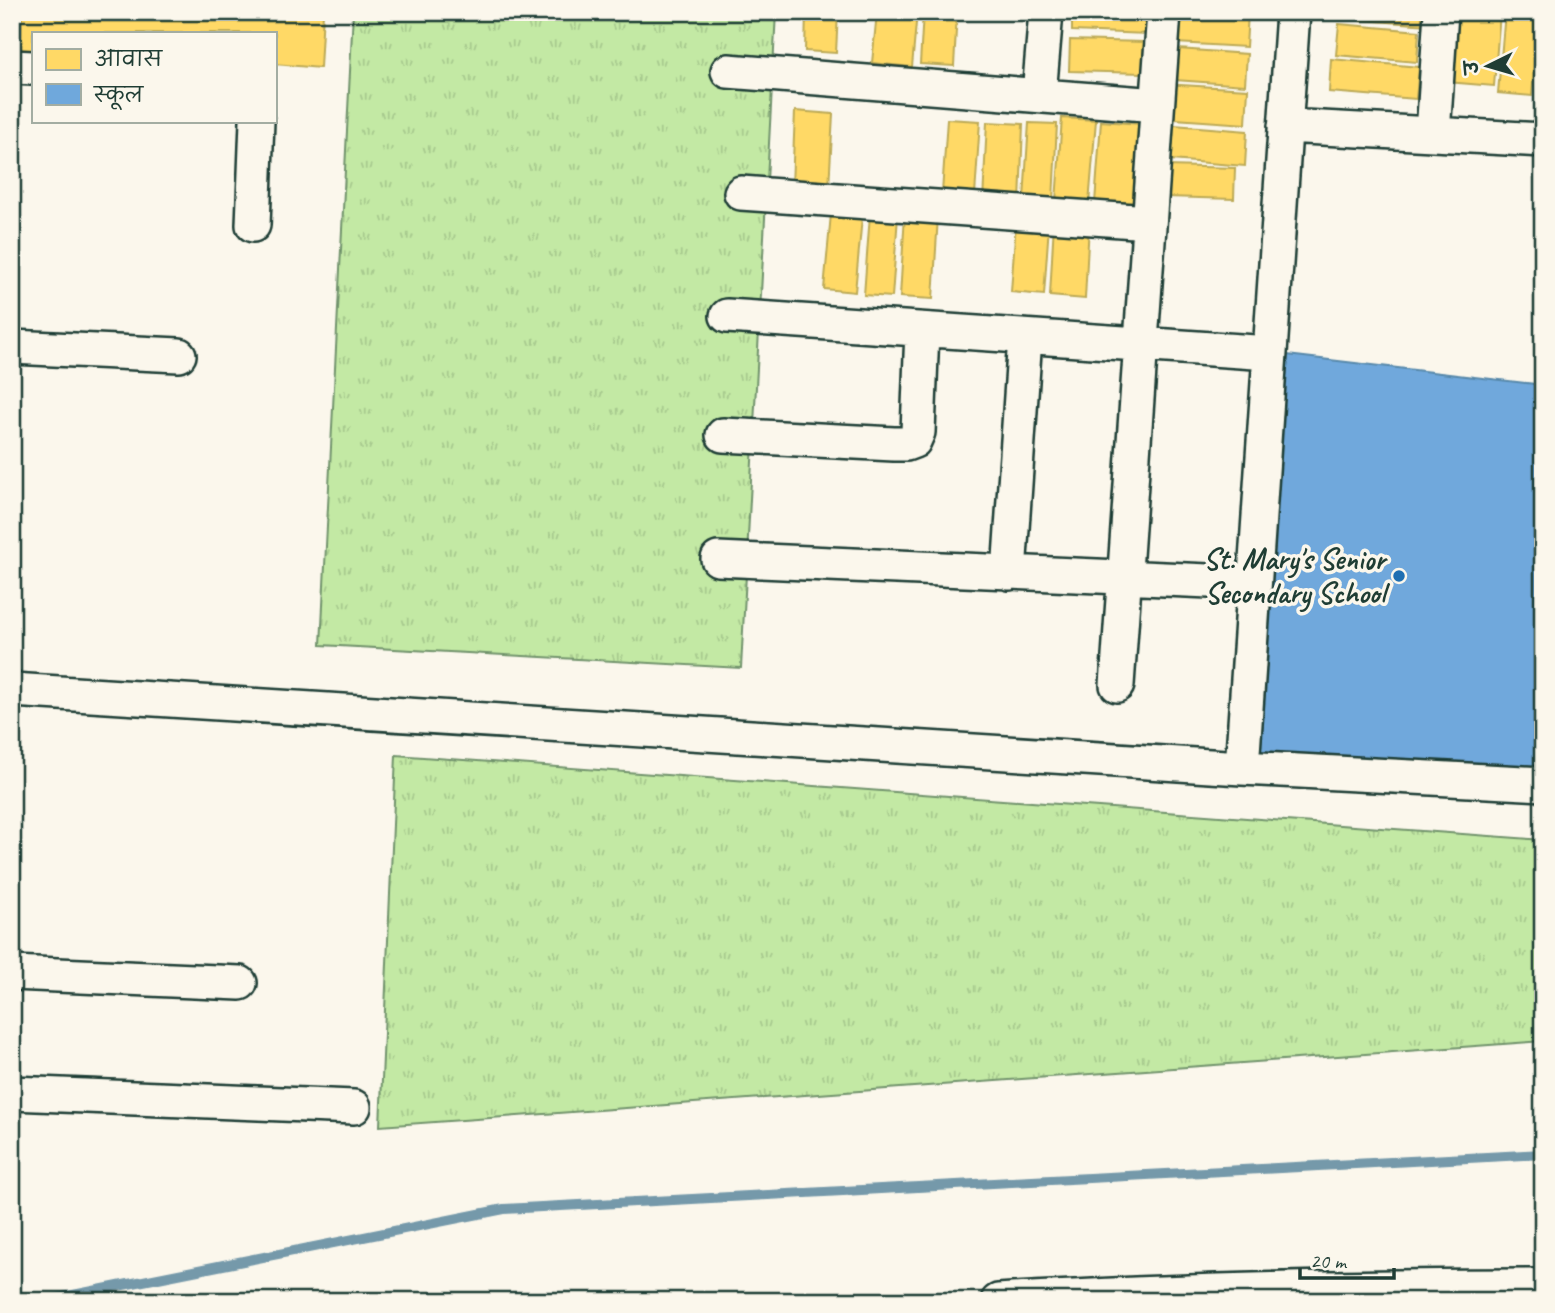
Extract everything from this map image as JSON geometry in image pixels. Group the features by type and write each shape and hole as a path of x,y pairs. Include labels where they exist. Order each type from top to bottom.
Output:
{"street":[{"path":"1039,96 1046,12"},
{"path":"1117,685 1164,12"},
{"path":"1242,768 1293,12"},
{"path":"1433,134 1441,12"},
{"path":"12,67 32,68"},
{"path":"729,71 1157,105"},
{"path":"253,225 257,122"},
{"path":"1285,125 1543,140"},
{"path":"741,194 1149,222"},
{"path":"727,316 1270,353"},
{"path":"723,435 894,444 914,441 918,432 922,330"},
{"path":"1009,573 1025,337"},
{"path":"12,346 179,355"},
{"path":"718,559 1254,583"},
{"path":"12,690 1242,768 1543,784"},
{"path":"12,973 240,984"},
{"path":"12,1093 354,1107"},
{"path":"998,1301 1448,1286 1543,1286"}],"green space":[{"path":"353,12 776,12 741,668 321,645"},
{"path":"396,755 1543,840 1543,1041 380,1126"}],"building: आवास":[{"path":"22,12 323,12 320,68 276,64 276,32 32,32 32,52 19,51"},
{"path":"806,12 838,12 836,53 805,51"},
{"path":"877,12 917,12 912,67 872,63"},
{"path":"923,12 957,12 954,66 920,64"},
{"path":"1072,12 1148,12 1148,34 1072,31"},
{"path":"1177,12 1248,12 1246,47 1176,43"},
{"path":"1335,12 1429,12 1428,25 1335,18"},
{"path":"1453,12 1500,12 1494,86 1447,82"},
{"path":"1505,12 1539,12 1532,96 1498,93"},
{"path":"1339,24 1419,31 1417,62 1336,55"},
{"path":"1543,39 1543,92 1540,91"},
{"path":"1070,40 1144,42 1143,73 1069,71"},
{"path":"1164,48 1247,54 1245,85 1161,79"},
{"path":"1331,59 1419,67 1416,99 1329,92"},
{"path":"1163,84 1248,89 1246,124 1161,118"},
{"path":"795,111 833,114 829,188 792,186"},
{"path":"1062,118 1096,120 1089,204 1056,201"},
{"path":"947,119 980,121 975,195 942,193"},
{"path":"1101,121 1141,124 1134,207 1095,203"},
{"path":"987,122 1023,124 1020,203 983,201"},
{"path":"1029,123 1057,124 1053,200 1024,199"},
{"path":"1174,125 1247,131 1245,166 1171,160"},
{"path":"1167,166 1235,168 1234,199 1166,197"},
{"path":"831,214 862,217 855,292 824,289"},
{"path":"870,214 898,216 892,297 864,295"},
{"path":"905,214 938,216 933,299 900,297"},
{"path":"1016,222 1049,225 1044,295 1011,292"},
{"path":"1054,222 1089,224 1085,299 1050,296"}],"building: स्कूल":[{"name":"St. Mary's Senior Secondary School","path":"1270,353 1543,385 1543,784 1242,768"}],"waterway":[{"path":"43,1301 504,1209 1543,1154"}],"place":[{"name":"St. Mary's Senior Secondary School","path":"1399,576"}]}
